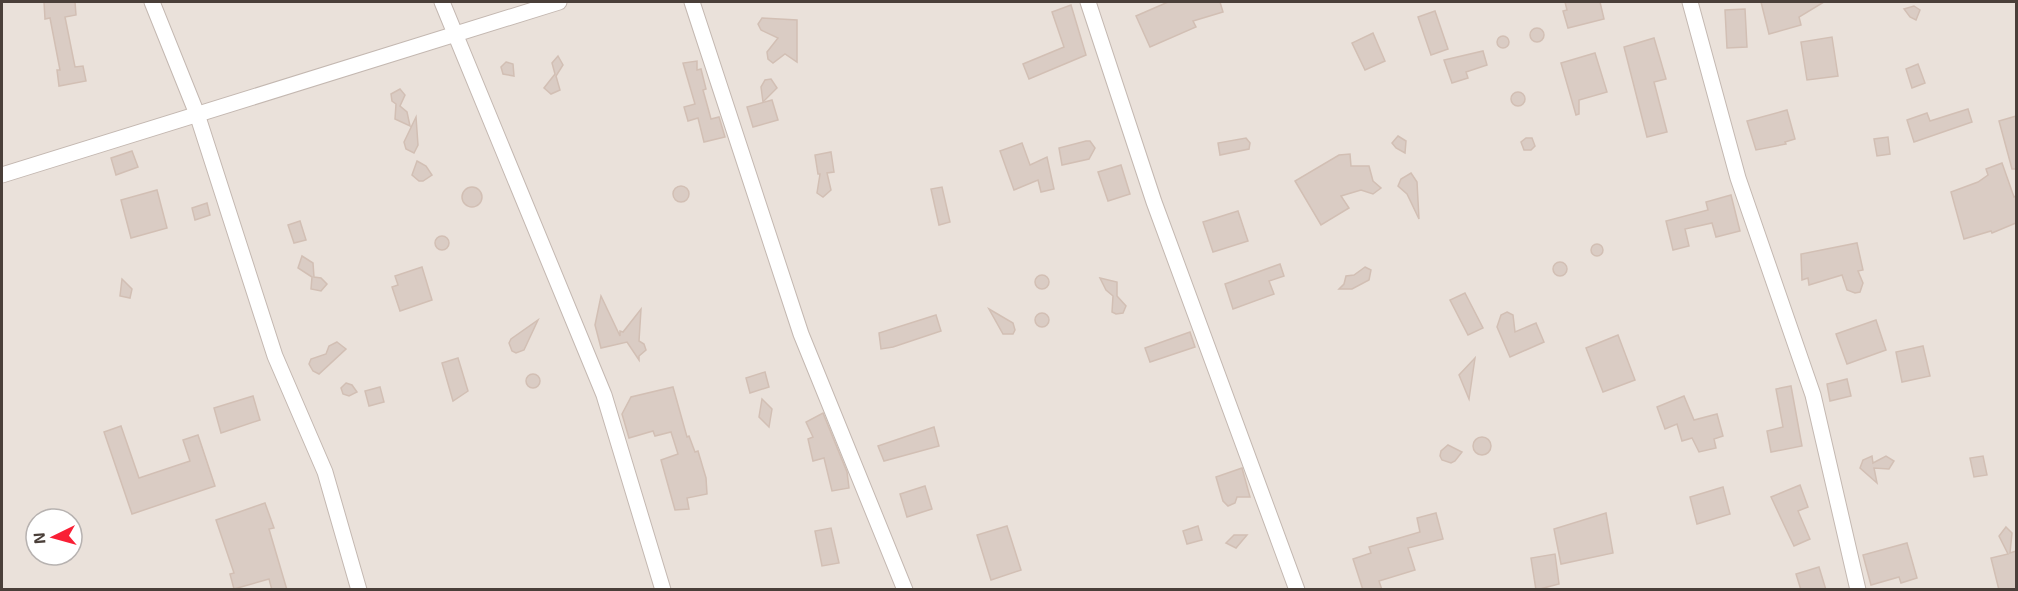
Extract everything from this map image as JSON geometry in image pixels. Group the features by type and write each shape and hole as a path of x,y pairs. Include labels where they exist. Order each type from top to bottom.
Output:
{"street":[{"path":"152,2 197,114 275,356 325,472 359,590"},
{"path":"442,2 604,395 663,590"},
{"path":"2,175 559,2"},
{"path":"692,2 801,334 905,590"},
{"path":"1088,2 1154,202 1298,590"},
{"path":"1690,2 1738,178 1813,395 1858,590"}],"shaded area":[{"path":"2,2 2016,2 2016,589 2,589"}],"building":[{"path":"44,2 75,2 76,15 65,17 75,67 83,66 86,81 59,86 57,70 60,70 50,18 45,19"},
{"path":"1168,2 1220,2 1223,12 1193,21 1196,27 1150,47 1136,16"},
{"path":"1565,2 1600,2 1604,19 1568,28 1563,11 1567,10"},
{"path":"1761,2 1824,2 1799,17 1801,25 1769,34"},
{"path":"1071,5 1086,55 1029,79 1023,64 1064,47 1052,12"},
{"path":"1914,6 1920,10 1916,20 1910,17 1904,9"},
{"path":"1745,9 1747,47 1727,48 1725,10"},
{"path":"1435,11 1448,49 1431,55 1418,17"},
{"path":"762,18 797,20 797,62 785,54 773,63 768,59 767,52 778,38 761,30 758,24"},
{"path":"1534,28 1540,28 1544,35 1540,42 1534,42 1530,38 1530,32"},
{"path":"1373,33 1385,61 1365,70 1352,43"},
{"path":"1505,36 1508,37 1508,47 1501,48 1498,47 1497,40 1498,37"},
{"path":"1832,37 1838,76 1807,80 1801,42"},
{"path":"1654,38 1666,79 1654,82 1667,132 1647,137 1624,47"},
{"path":"1483,51 1487,65 1466,72 1468,78 1452,83 1444,60"},
{"path":"1595,53 1607,92 1579,100 1579,114 1576,115 1561,63"},
{"path":"558,56 563,65 556,76 560,90 551,94 544,88 555,74 552,63"},
{"path":"697,61 697,70 701,69 706,89 703,90 711,119 719,117 725,137 704,142 698,118 688,121 684,107 695,104 683,63"},
{"path":"506,62 513,64 514,76 503,74 501,67"},
{"path":"1918,64 1925,83 1912,88 1906,69"},
{"path":"771,79 777,88 763,102 761,87 765,80"},
{"path":"400,89 405,95 400,106 407,112 410,126 395,119 396,104 392,101 391,94"},
{"path":"1518,92 1523,94 1525,99 1523,104 1518,106 1513,104 1511,99 1513,94"},
{"path":"772,100 778,120 753,127 747,107"},
{"path":"1968,109 1972,122 1914,142 1907,120 1927,113 1930,121"},
{"path":"1787,110 1795,139 1785,142 1786,144 1756,150 1747,121"},
{"path":"2016,116 2016,169 2012,169 1999,121"},
{"path":"416,117 418,145 414,153 406,149 404,142"},
{"path":"1398,136 1406,141 1405,153 1392,143"},
{"path":"1888,137 1890,154 1877,156 1874,139"},
{"path":"1246,138 1250,143 1249,149 1220,155 1218,143"},
{"path":"1526,138 1532,138 1535,146 1531,150 1524,150 1521,142"},
{"path":"1090,141 1095,148 1089,159 1062,165 1059,148"},
{"path":"1022,143 1030,165 1047,157 1054,189 1041,192 1038,180 1014,190 1000,151"},
{"path":"132,151 138,167 116,175 111,158"},
{"path":"831,152 834,172 827,173 831,190 823,197 817,193 820,174 818,174 815,155"},
{"path":"1350,154 1351,166 1369,166 1373,181 1381,188 1373,194 1361,190 1341,196 1349,208 1321,225 1295,181 1339,155"},
{"path":"417,161 426,166 432,175 423,181 419,181 412,175"},
{"path":"2002,163 2014,197 2016,196 2016,223 1992,233 1991,231 1964,239 1951,192 1978,182 1988,175 1986,169"},
{"path":"1121,165 1130,194 1108,201 1098,172"},
{"path":"1411,173 1417,182 1419,219 1407,194 1398,186 1401,179"},
{"path":"681,186 687,188 689,194 687,200 681,202 675,200 673,194 675,188"},
{"path":"472,187 479,190 482,197 479,204 472,207 465,204 462,197 465,190"},
{"path":"942,187 950,222 939,225 931,189"},
{"path":"157,190 167,228 131,238 121,200"},
{"path":"1731,195 1740,231 1716,237 1712,223 1685,229 1689,246 1673,250 1666,221 1708,210 1706,202"},
{"path":"207,203 210,215 195,220 192,208"},
{"path":"1238,211 1248,241 1213,252 1203,222"},
{"path":"300,221 306,240 294,243 288,225"},
{"path":"442,236 447,238 449,243 447,248 442,250 437,248 435,243 437,238"},
{"path":"1857,243 1863,270 1858,271 1863,283 1860,292 1847,290 1842,275 1809,285 1808,278 1802,280 1801,254"},
{"path":"1599,244 1602,245 1602,255 1595,256 1592,255 1591,248 1592,245"},
{"path":"302,256 313,263 314,277 321,278 327,284 321,291 311,289 312,277 298,268"},
{"path":"1560,262 1565,264 1567,269 1565,274 1560,276 1555,274 1553,269 1555,264"},
{"path":"1280,264 1284,276 1269,281 1274,294 1233,309 1225,284"},
{"path":"422,267 432,300 400,311 392,287 398,285 395,276"},
{"path":"1365,267 1371,270 1369,280 1352,289 1339,289 1344,284 1346,276 1354,275"},
{"path":"1042,275 1047,277 1049,282 1047,287 1042,289 1037,287 1035,282 1037,277"},
{"path":"1100,278 1117,282 1117,296 1126,306 1123,313 1112,312 1113,296 1106,290"},
{"path":"122,279 132,289 130,298 120,296"},
{"path":"1465,293 1483,328 1468,335 1450,300"},
{"path":"601,296 620,336 620,331 623,332 641,309 639,341 644,344 646,350 639,356 639,360 627,342 601,348 595,325"},
{"path":"989,309 1013,323 1015,330 1013,334 1003,334"},
{"path":"1507,312 1513,315 1515,332 1536,323 1544,342 1510,357 1497,327 1501,315"},
{"path":"1039,313 1045,313 1049,320 1045,327 1039,327 1035,323 1035,317"},
{"path":"936,315 941,331 881,349 879,333"},
{"path":"538,320 524,350 516,353 512,351 509,343 511,339"},
{"path":"1876,320 1886,350 1847,364 1836,334"},
{"path":"1190,332 1195,347 1150,362 1145,348"},
{"path":"1618,335 1635,380 1603,392 1586,348"},
{"path":"337,342 346,349 319,374 313,371 309,364 311,359 326,354 329,346"},
{"path":"1923,346 1930,376 1902,382 1896,352"},
{"path":"458,358 468,391 453,401 442,363"},
{"path":"1475,358 1469,399 1459,375"},
{"path":"765,372 769,387 750,393 746,378"},
{"path":"533,374 538,376 540,381 538,386 533,388 528,386 526,381 528,376"},
{"path":"1847,379 1851,396 1830,401 1827,384"},
{"path":"346,383 352,385 357,392 349,396 343,394 341,388"},
{"path":"1791,386 1802,446 1771,452 1767,431 1783,427 1776,389"},
{"path":"380,387 384,402 369,406 365,391"},
{"path":"673,387 687,437 689,436 695,452 698,451 706,478 707,494 687,498 689,509 675,510 661,460 678,454 671,432 655,436 653,431 629,438 622,414 631,397"},
{"path":"253,396 260,420 221,433 214,408"},
{"path":"1684,396 1694,420 1717,414 1723,436 1714,439 1716,448 1699,452 1692,438 1682,441 1677,424 1665,429 1657,407"},
{"path":"762,399 772,409 769,427 759,417"},
{"path":"823,413 847,472 849,488 832,491 824,458 813,461 808,439 813,437 806,422"},
{"path":"121,426 139,478 190,461 183,440 198,435 215,486 132,514 104,432"},
{"path":"934,427 939,446 884,461 878,446"},
{"path":"1482,437 1488,440 1491,446 1488,452 1482,455 1476,452 1473,446 1476,440"},
{"path":"1448,445 1462,452 1451,463 1442,460 1440,456 1441,451"},
{"path":"1872,456 1873,463 1886,456 1894,461 1889,469 1874,468 1877,483 1860,468 1863,460"},
{"path":"1983,456 1987,475 1974,477 1970,458"},
{"path":"1242,468 1250,497 1237,497 1235,503 1228,506 1223,501 1216,477"},
{"path":"1800,485 1808,507 1798,511 1810,539 1794,546 1771,497"},
{"path":"925,486 932,509 907,517 900,494"},
{"path":"1723,487 1730,514 1697,524 1690,497"},
{"path":"265,503 274,528 269,529 287,590 272,590 269,579 234,589 230,574 234,573 216,520"},
{"path":"1436,513 1443,539 1408,548 1415,570 1379,581 1382,590 1363,590 1353,559 1371,553 1369,547 1420,532 1417,518"},
{"path":"1606,513 1613,553 1561,564 1554,529"},
{"path":"1007,526 1021,570 991,580 977,535"},
{"path":"1198,526 1202,540 1187,544 1183,531"},
{"path":"2006,527 2012,533 2010,553 2016,551 2016,590 1999,590 1991,558 2008,554 1999,536"},
{"path":"831,528 839,563 822,566 815,531"},
{"path":"1234,535 1247,535 1236,548 1226,543"},
{"path":"1907,543 1917,578 1901,583 1899,577 1871,585 1863,555"},
{"path":"1555,554 1559,584 1536,590 1531,558"},
{"path":"1819,567 1826,590 1801,590 1796,574"}]}
